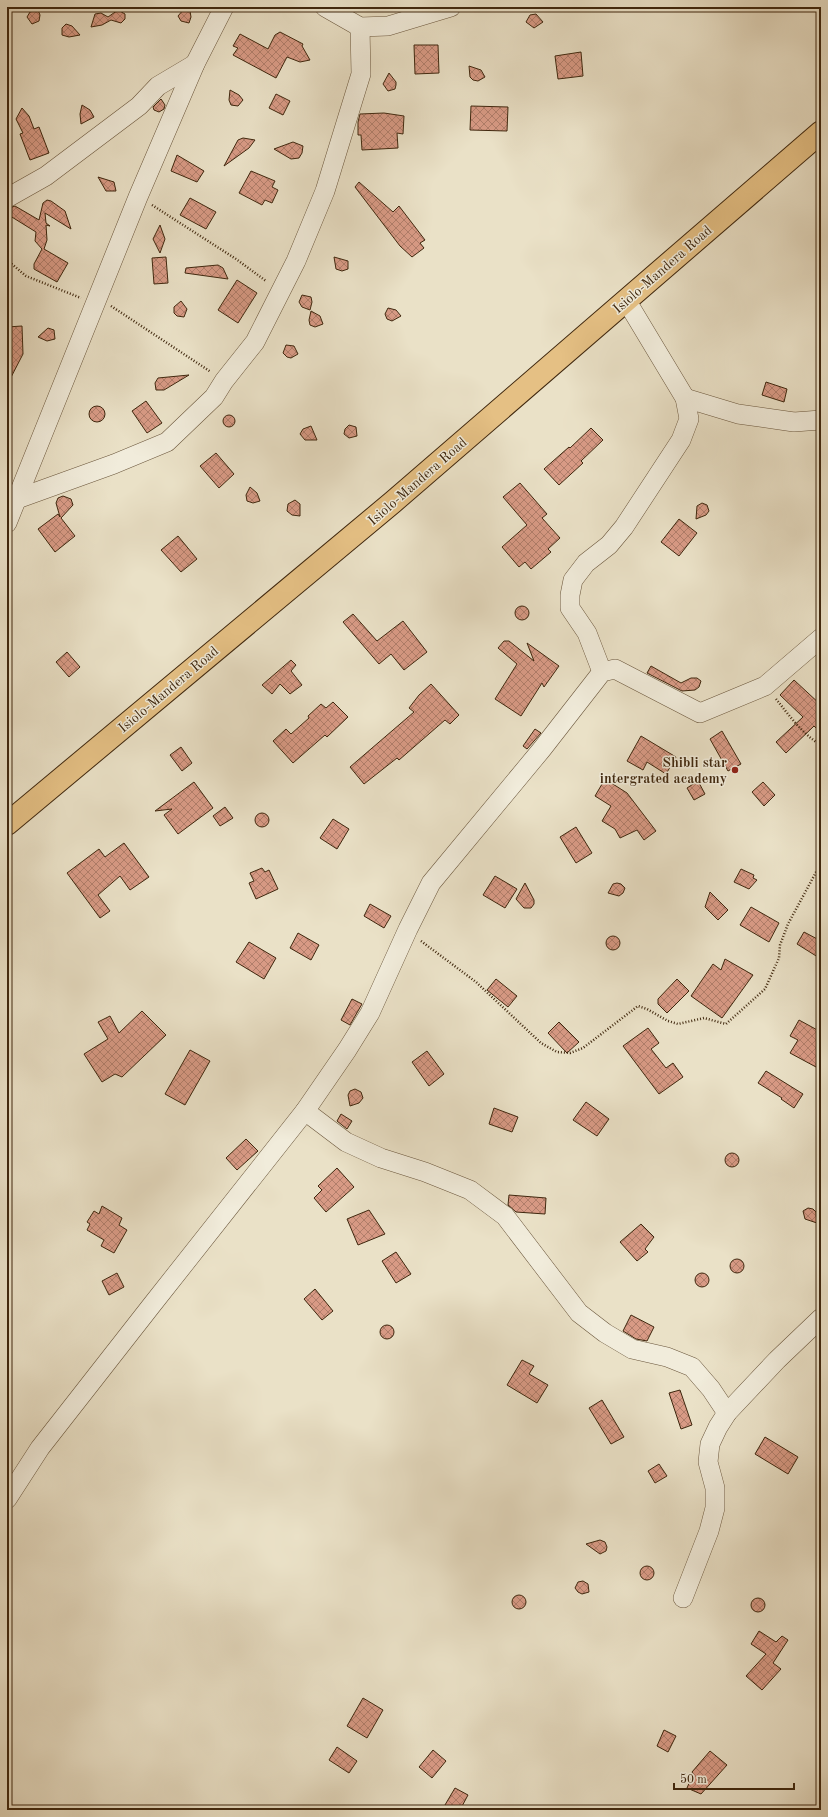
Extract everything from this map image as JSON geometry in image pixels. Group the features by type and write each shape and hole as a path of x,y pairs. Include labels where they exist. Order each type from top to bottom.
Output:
{"highway":[{"name":"Isiolo-Mandera Road","path":"7,824 393,502 821,132"}],"street":[{"path":"7,523 138,196 195,64 224,7"},
{"path":"325,7 360,27 388,26 451,7"},
{"path":"17,499 114,464 167,442 214,397 224,381 255,342 296,261 326,192 361,74 360,27"},
{"path":"7,198 46,176 138,106 158,86 195,64"},
{"path":"602,672 587,633 570,608 570,595 573,580 586,563 609,545 624,527 681,440 689,419 685,398 626,300"},
{"path":"685,398 738,414 794,422 821,420"},
{"path":"7,1499 40,1448 305,1111 347,1050 370,1013 408,929 431,883 542,749 602,672 615,668 700,713 765,686 821,638"},
{"path":"305,1111 346,1142 381,1158 425,1172 470,1190 505,1216 578,1312 605,1333 632,1349 667,1357 692,1367 711,1389 727,1413"},
{"path":"683,1598 710,1531 715,1508 716,1488 708,1462 710,1444 727,1413 777,1360 821,1318"}],"path":[{"path":"138,196 236,258 281,292"},
{"path":"7,260 26,276 96,300 185,353 224,381"},
{"path":"765,686 798,725 813,740 821,745"},
{"path":"408,929 429,948 476,982 541,1043 557,1052 570,1053 583,1048 638,1006 647,1009 668,1021 678,1024 704,1018 726,1024 765,989 779,958 780,945 788,924 821,863"}],"building":[{"path":"184,9 190,11 191,17 189,23 181,21 178,16"},
{"path":"38,10 40,15 39,21 32,24 27,17 30,12"},
{"path":"118,10 125,14 125,19 121,23 111,20 102,25 91,27 95,14 101,13 108,17"},
{"path":"536,14 543,22 534,28 526,22 530,15"},
{"path":"66,24 72,26 80,35 69,37 62,35 62,28"},
{"path":"280,32 303,44 302,46 310,60 300,62 287,57 276,78 233,55 238,48 233,46 240,34 268,49 275,35"},
{"path":"414,45 438,45 439,73 415,74"},
{"path":"581,52 583,76 558,79 555,56"},
{"path":"469,66 481,70 485,77 478,81 473,80 470,77"},
{"path":"389,73 396,82 396,85 395,89 388,91 383,84"},
{"path":"230,90 239,95 243,100 238,106 231,105 229,100"},
{"path":"276,94 290,101 283,115 269,108"},
{"path":"161,99 165,105 164,109 159,112 154,110 153,107"},
{"path":"82,105 90,110 94,117 81,124 80,114"},
{"path":"471,106 508,107 507,131 470,130"},
{"path":"22,108 29,116 34,129 39,127 49,153 30,160 20,134 23,133 16,119"},
{"path":"384,113 404,116 403,134 397,133 398,148 362,150 361,135 358,135 358,122 360,114"},
{"path":"243,138 255,140 249,148 224,166 238,140"},
{"path":"293,142 303,146 302,153 299,158 291,159 274,149"},
{"path":"177,155 204,171 197,182 171,171"},
{"path":"251,171 275,181 272,187 278,190 272,203 265,200 262,205 239,193"},
{"path":"98,177 114,182 116,191 106,191"},
{"path":"359,182 393,212 399,206 425,240 420,243 424,248 412,257 400,246 355,187"},
{"path":"190,198 216,212 206,229 180,215"},
{"path":"47,200 51,201 65,211 71,229 45,213 46,223 50,226 46,225 47,240 44,249 68,263 57,282 34,269 34,264 42,249 35,241 36,232 7,214 7,209 15,206 39,220 43,203"},
{"path":"160,225 165,239 160,253 153,239"},
{"path":"166,257 168,283 154,284 152,258"},
{"path":"334,257 348,261 348,269 342,271 336,269"},
{"path":"218,265 223,268 228,279 185,273 186,268"},
{"path":"237,280 257,293 238,323 218,310"},
{"path":"302,295 311,297 312,302 310,310 302,307 299,302"},
{"path":"181,301 187,309 184,317 177,316 174,313 174,307"},
{"path":"388,308 396,310 401,316 392,321 387,319 385,314"},
{"path":"311,311 320,316 323,324 315,327 310,325 309,320"},
{"path":"22,326 23,354 7,385 7,327"},
{"path":"48,328 54,330 55,339 47,341 38,337"},
{"path":"286,345 294,346 298,354 291,358 287,357 283,353"},
{"path":"189,375 164,390 156,390 155,383 158,378"},
{"path":"766,382 787,389 784,402 762,395"},
{"path":"146,401 162,423 147,433 132,411"},
{"path":"94,406 100,406 105,411 103,420 100,422 94,422 89,417 89,411"},
{"path":"231,415 234,416 234,426 227,427 224,426 223,419 224,416"},
{"path":"349,425 356,427 357,436 349,438 344,434 345,429"},
{"path":"311,426 317,440 305,440 300,434 303,429"},
{"path":"591,428 603,440 581,461 583,463 559,485 544,469 569,447 570,448"},
{"path":"216,453 234,474 219,488 200,466"},
{"path":"520,483 547,514 542,518 560,538 548,549 551,552 531,569 525,562 519,567 502,547 527,525 503,497"},
{"path":"250,487 257,493 260,501 253,503 247,501 246,495"},
{"path":"63,496 71,499 73,505 61,518 75,536 55,552 38,529 58,514 60,517 56,503 58,498"},
{"path":"295,500 300,504 300,516 292,515 287,511 288,504"},
{"path":"702,503 707,505 709,511 706,515 696,519 697,506"},
{"path":"679,519 697,533 679,556 661,542"},
{"path":"178,536 197,559 181,572 161,550"},
{"path":"522,606 527,608 529,613 527,618 522,620 517,618 515,613 517,608"},
{"path":"353,614 377,641 403,621 427,652 404,670 391,654 379,664 343,622"},
{"path":"504,641 509,641 534,661 527,643 559,666 544,687 542,683 521,716 495,699 517,664 498,648"},
{"path":"67,652 80,667 69,677 56,662"},
{"path":"291,660 296,665 291,671 302,685 290,694 280,684 272,694 262,685"},
{"path":"651,666 681,683 691,678 697,678 701,681 699,687 695,690 682,691 647,673"},
{"path":"794,680 821,705 821,733 814,726 786,753 776,742 803,717 780,695"},
{"path":"431,684 459,715 450,724 445,720 399,760 397,758 364,784 350,767 414,712 409,708 419,695"},
{"path":"333,702 348,717 327,737 325,735 293,763 273,741 286,729 291,734 309,718 308,716 321,704 326,708"},
{"path":"535,729 541,733 527,749 523,746"},
{"path":"722,731 741,764 728,771 710,739"},
{"path":"641,736 676,757 666,774 647,762 643,770 627,761"},
{"path":"181,747 192,763 182,771 170,755"},
{"path":"605,779 627,793 656,831 644,840 637,830 620,838 615,829 602,821 611,806 595,796"},
{"path":"698,781 705,794 694,800 687,788"},
{"path":"194,782 213,808 178,834 164,815 172,809 155,811"},
{"path":"763,782 775,795 764,806 752,792"},
{"path":"225,807 233,818 220,826 213,816"},
{"path":"262,813 267,815 269,820 267,825 262,827 257,825 255,820 257,815"},
{"path":"333,819 349,829 337,849 320,838"},
{"path":"576,827 592,853 576,863 560,837"},
{"path":"124,843 149,877 130,890 120,876 98,895 110,911 100,918 67,873 99,849 105,857"},
{"path":"262,868 265,872 269,870 278,889 256,899 249,883 254,881 250,873"},
{"path":"741,869 754,875 753,878 757,880 749,889 734,882"},
{"path":"495,876 517,889 505,908 483,895"},
{"path":"525,883 534,900 534,904 531,908 524,908 516,899"},
{"path":"613,884 621,884 625,888 623,893 619,896 608,893"},
{"path":"710,892 728,910 718,920 705,907"},
{"path":"370,904 391,916 384,928 364,916"},
{"path":"751,907 779,923 769,942 740,925"},
{"path":"804,932 821,941 821,959 797,944"},
{"path":"298,933 319,945 311,960 290,948"},
{"path":"613,936 618,938 620,943 618,948 613,950 608,948 606,943 608,938"},
{"path":"249,942 276,958 264,979 236,962"},
{"path":"725,959 753,975 722,1018 691,996 713,964 721,970"},
{"path":"496,979 517,996 508,1007 487,990"},
{"path":"677,979 689,991 667,1013 658,1004 658,999"},
{"path":"352,999 362,1004 350,1025 341,1020"},
{"path":"142,1011 166,1035 122,1077 115,1074 102,1082 84,1054 108,1039 98,1022 110,1016 119,1033"},
{"path":"799,1020 821,1032 821,1058 816,1067 790,1053 798,1040 790,1036"},
{"path":"559,1022 579,1042 567,1053 548,1033"},
{"path":"648,1028 659,1043 651,1049 666,1068 673,1063 683,1077 659,1094 623,1046"},
{"path":"190,1050 210,1061 185,1105 165,1094"},
{"path":"427,1051 444,1074 429,1086 412,1062"},
{"path":"766,1071 803,1094 794,1108 781,1099 782,1098 758,1083"},
{"path":"355,1089 361,1092 363,1098 359,1103 350,1106 348,1095 350,1091"},
{"path":"586,1102 609,1119 597,1136 573,1120"},
{"path":"494,1108 518,1117 512,1132 489,1124"},
{"path":"341,1114 352,1121 347,1129 337,1121"},
{"path":"246,1139 258,1151 237,1170 226,1158"},
{"path":"732,1153 737,1155 739,1160 737,1165 732,1167 727,1165 725,1160 727,1155"},
{"path":"337,1168 354,1187 326,1212 314,1198 322,1190 318,1186"},
{"path":"509,1195 546,1198 545,1214 516,1212 508,1205"},
{"path":"102,1206 122,1218 119,1225 127,1230 114,1253 101,1246 104,1240 87,1230 90,1224 87,1222 94,1211 99,1214"},
{"path":"808,1208 813,1209 816,1212 817,1223 805,1219 803,1211"},
{"path":"369,1210 385,1234 358,1245 347,1219"},
{"path":"641,1224 654,1237 645,1249 648,1252 637,1261 620,1242"},
{"path":"396,1252 411,1274 396,1283 382,1261"},
{"path":"737,1259 742,1261 744,1266 742,1271 737,1273 732,1271 730,1266 732,1261"},
{"path":"117,1273 124,1287 109,1295 102,1281"},
{"path":"702,1273 707,1275 709,1280 707,1285 702,1287 697,1285 695,1280 697,1275"},
{"path":"315,1289 333,1311 322,1320 304,1299"},
{"path":"631,1315 654,1327 647,1341 636,1339 623,1331"},
{"path":"387,1325 392,1327 394,1332 392,1337 387,1339 382,1337 380,1332 382,1327"},
{"path":"522,1360 534,1366 529,1374 548,1385 537,1403 507,1385"},
{"path":"680,1390 692,1425 681,1429 669,1393"},
{"path":"602,1400 624,1437 611,1444 589,1408"},
{"path":"765,1437 798,1457 788,1474 755,1454"},
{"path":"659,1464 667,1476 655,1483 648,1471"},
{"path":"600,1540 605,1542 607,1547 606,1551 600,1554 586,1544"},
{"path":"647,1566 652,1568 654,1573 652,1578 647,1580 642,1578 640,1573 642,1568"},
{"path":"583,1581 588,1584 589,1592 582,1594 575,1588 578,1582"},
{"path":"519,1595 524,1597 526,1602 524,1607 519,1609 514,1607 512,1602 514,1597"},
{"path":"758,1598 763,1600 765,1605 763,1610 758,1612 753,1610 751,1605 753,1600"},
{"path":"759,1631 776,1642 782,1636 788,1640 773,1663 781,1669 762,1690 746,1676 766,1654 751,1644"},
{"path":"363,1698 383,1710 367,1738 347,1726"},
{"path":"664,1730 676,1736 668,1752 657,1746"},
{"path":"337,1747 357,1761 349,1773 329,1760"},
{"path":"433,1750 446,1761 432,1778 419,1767"},
{"path":"710,1751 727,1765 701,1794 687,1788 693,1774 692,1772"},
{"path":"455,1788 468,1795 460,1810 442,1810"}],"place":[{"name":"Shibli star intergrated academy","path":"735,770"}]}
